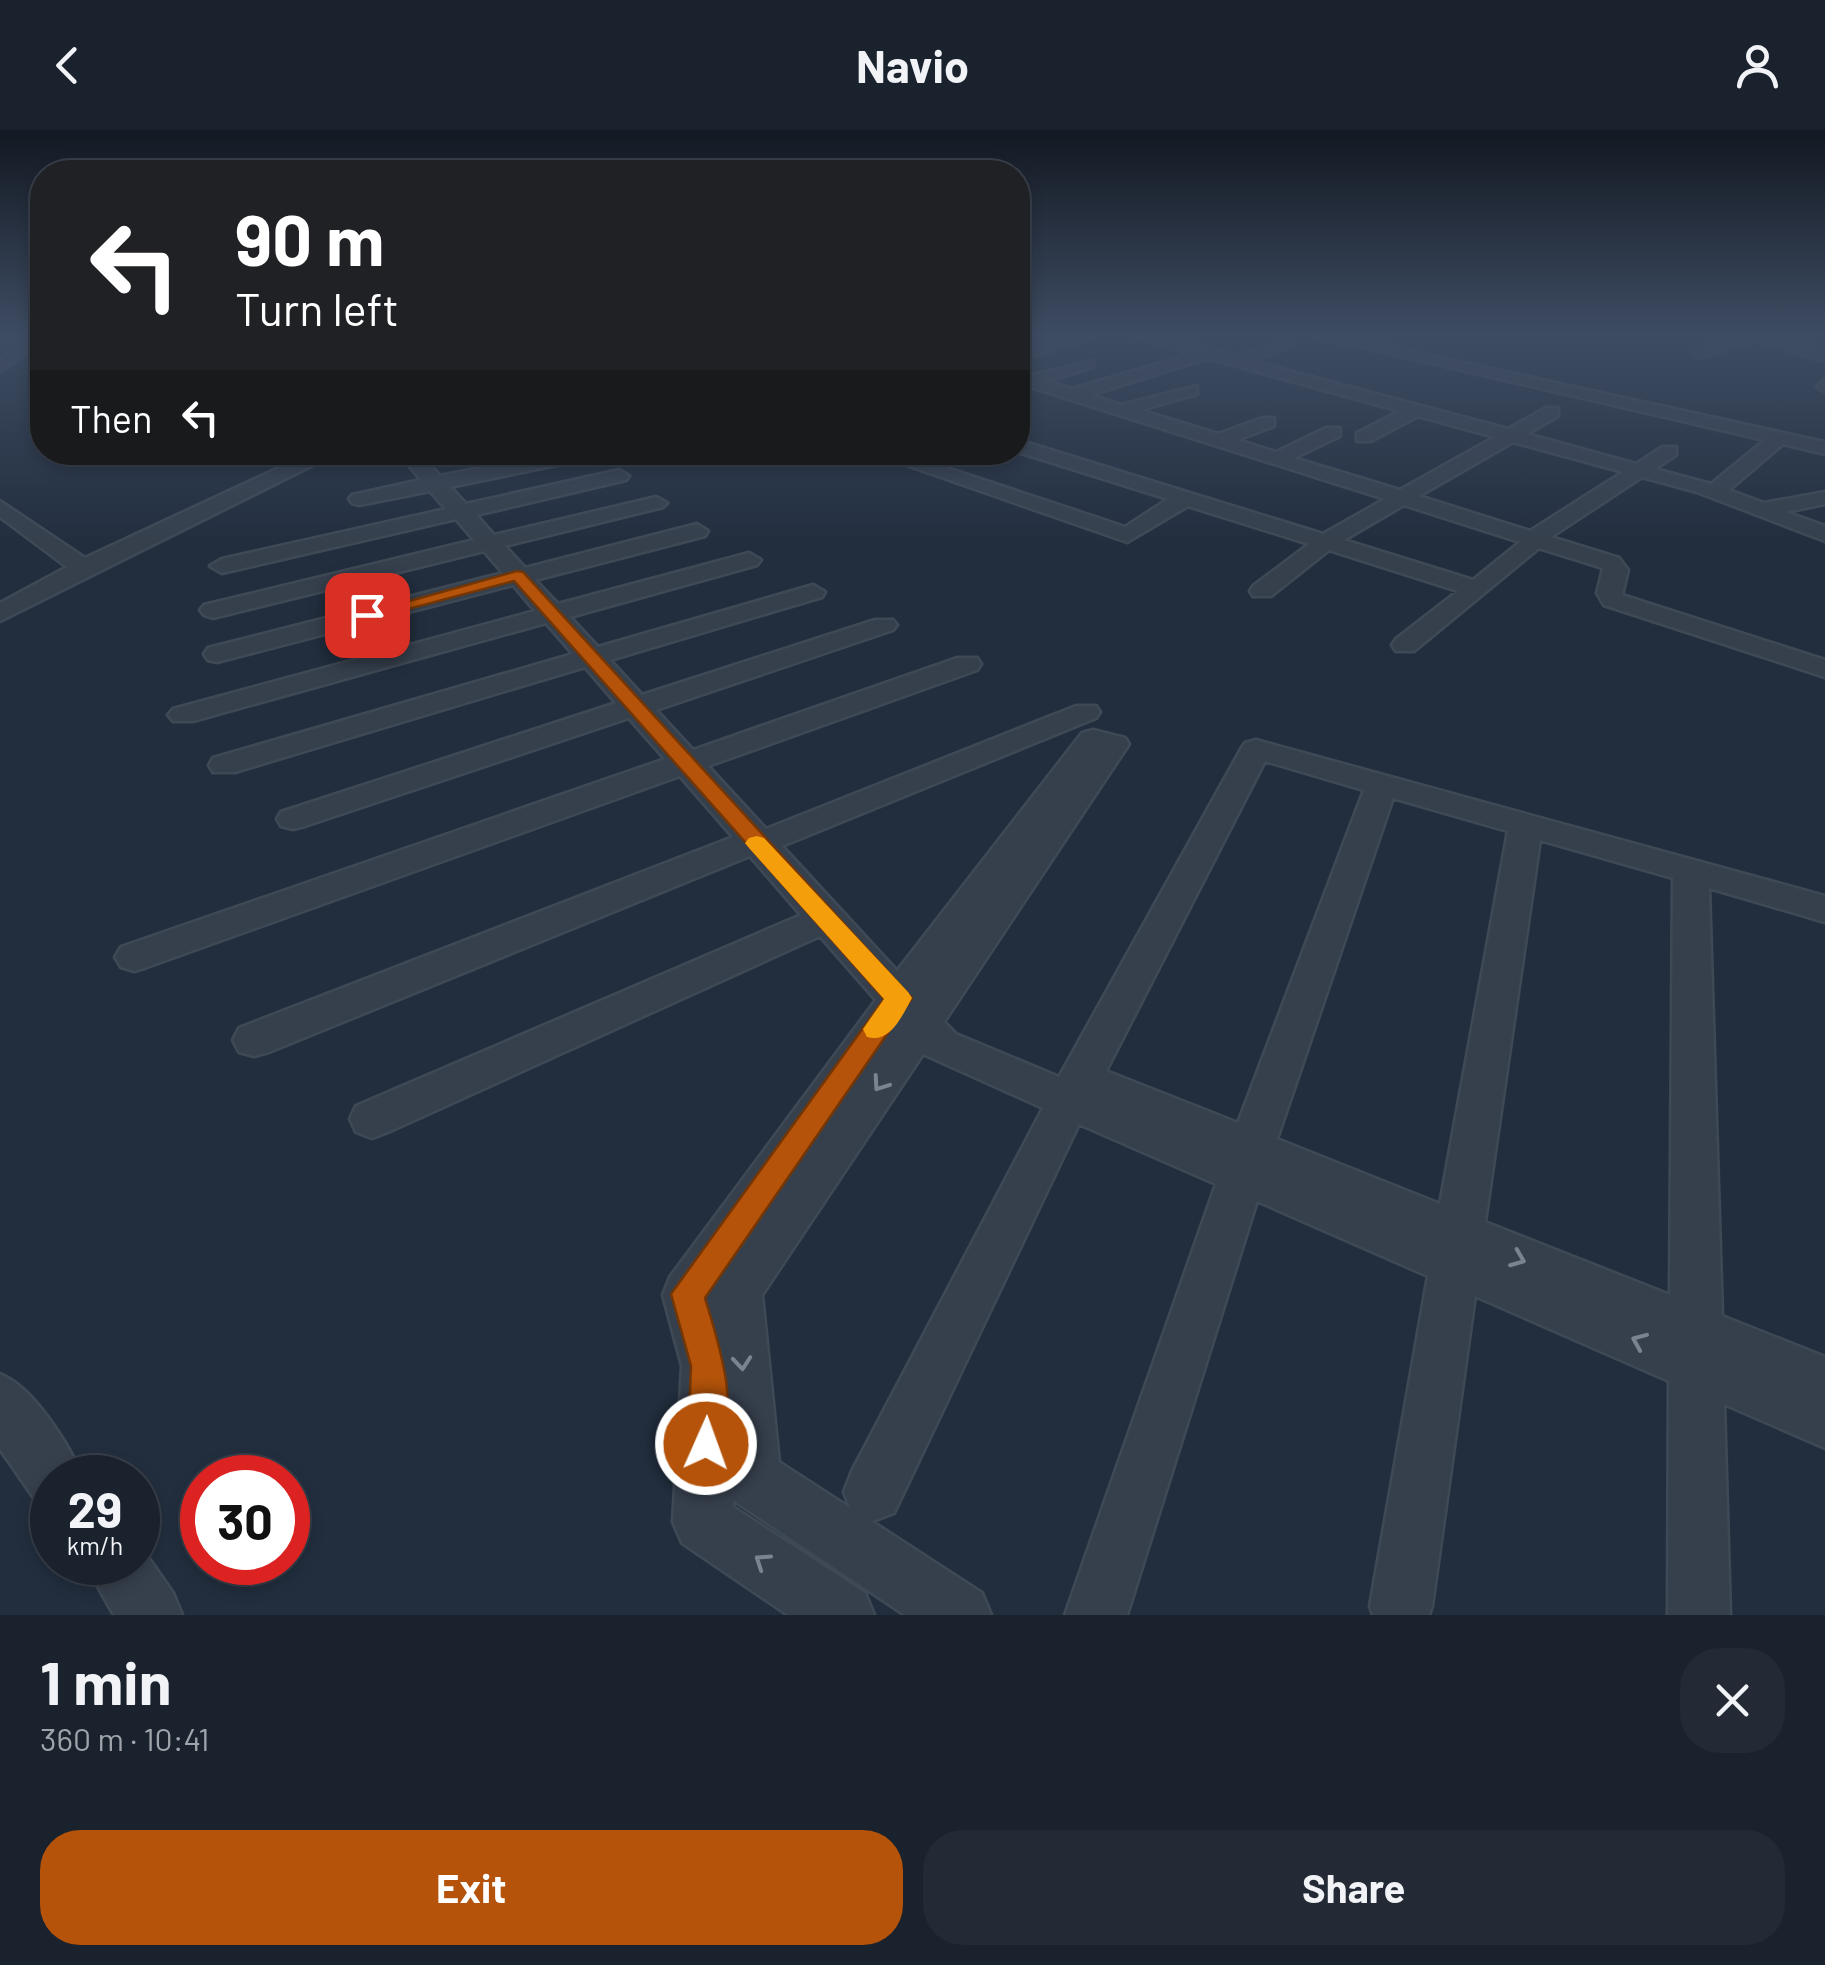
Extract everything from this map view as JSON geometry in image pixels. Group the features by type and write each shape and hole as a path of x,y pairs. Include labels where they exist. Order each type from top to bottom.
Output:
{"street":[{"path":"1104,404 1399,500 1611,563 1616,576 1609,593 1630,608 1825,669"},
{"path":"1122,410 1142,404"},
{"path":"1395,404 1714,492 1825,534"},
{"path":"1627,404 1825,448"},
{"path":"1364,437 1416,410"},
{"path":"1262,591 1325,542 1552,412"},
{"path":"1218,441 1268,422"},
{"path":"1275,460 1333,432"},
{"path":"1714,492 1778,438"},
{"path":"1030,450 1474,588"},
{"path":"1405,645 1528,548 1532,539 1669,451"},
{"path":"0,614 88,566 302,465"},
{"path":"222,566 448,486 535,465"},
{"path":"917,465 1127,535 1184,498"},
{"path":"360,499 448,486 619,476"},
{"path":"448,486 916,1003 941,1046 1075,1090 1695,1348 1825,1420"},
{"path":"212,610 448,486 656,503"},
{"path":"1763,510 1825,498"},
{"path":"6,518 76,563 88,566"},
{"path":"216,654 697,530"},
{"path":"183,714 749,560"},
{"path":"224,765 813,592"},
{"path":"292,819 884,625"},
{"path":"134,957 967,664"},
{"path":"254,1040 1086,712"},
{"path":"843,1615 703,1522 709,1366 688,1294 916,1003 1114,744 1093,738 916,1003 736,1290 752,1478 960,1615"},
{"path":"873,1492 1075,1090 1256,749 1825,909"},
{"path":"1096,1615 1247,1161 1382,784"},
{"path":"1401,1606 1526,825"},
{"path":"765,839 825,918 916,1003"},
{"path":"1691,871 1700,1615"},
{"path":"372,1119 825,918"},
{"path":"1695,1348 1825,1384"},
{"path":"0,1401 38,1455"},
{"path":"130,1585 150,1615"}],"slow traffic":[{"path":"757,843 899,998 877,1029"}],"route":[{"path":"367,615 517,576 899,998 688,1294 709,1366 706,1444"}]}
